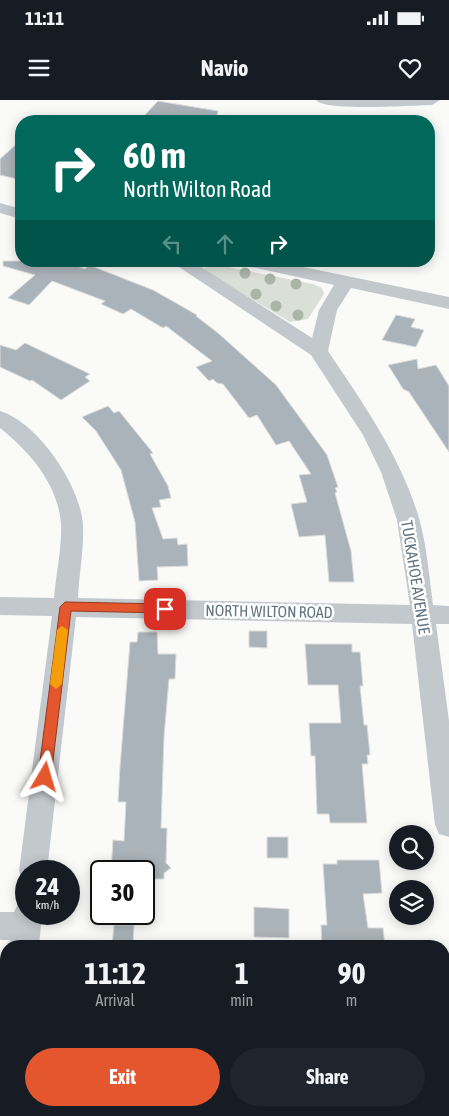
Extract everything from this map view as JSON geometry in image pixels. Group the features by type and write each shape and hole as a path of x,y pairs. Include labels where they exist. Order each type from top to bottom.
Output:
{"street":[{"path":"324,100 370,103 432,100"},
{"path":"0,208 15,212"},
{"name":"TUCKAHOE AVENUE","path":"188,267 318,351 373,434 392,472 408,520 423,615 449,825"},
{"path":"276,267 449,303"},
{"path":"318,351 323,323 328,310 345,282"},
{"path":"0,418 25,437 50,465 66,497 72,524 65,607 34,860"},
{"name":"NORTH WILTON ROAD","path":"0,606 449,614"}],"shaded area":[{"path":"206,267 228,267 313,284 322,288 324,294 308,319 290,322 204,270"}],"building":[{"path":"158,101 218,111 217,115 145,115"},
{"path":"15,145 15,179 0,175 0,159"},
{"path":"3,261 15,261 15,267 80,267 85,269 87,267 94,267 153,290 197,315 276,385 327,455 338,487 335,488 337,492 335,493 351,551 354,582 329,582 325,535 299,537 291,504 307,502 299,475 311,474 289,441 276,445 257,415 249,418 223,384 217,383 213,379 209,381 196,367 212,361 166,326 163,328 131,309 123,314 101,304 105,301 52,281 29,305 8,298 35,275 3,266"},
{"path":"396,315 415,319 411,327 424,330 416,347 382,340"},
{"path":"25,343 90,374 85,377 90,381 61,400 32,380 30,381 0,367 0,345 16,350"},
{"path":"417,359 418,369 436,365 449,386 449,452 409,392 403,389 388,365"},
{"path":"108,406 114,413 119,411 153,453 150,454 168,486 171,498 159,500 161,507 152,508 163,539 177,538 178,545 187,544 188,566 157,567 158,580 139,581 135,522 121,470 96,431 82,417"},
{"path":"249,631 267,631 267,648 249,647"},
{"path":"138,632 157,632 158,654 176,654 175,679 169,679 164,737 161,828 167,828 166,863 171,868 164,873 164,879 155,879 155,860 112,860 113,840 124,841 126,802 118,802 120,767 130,642 137,642"},
{"path":"305,644 352,644 352,652 360,652 363,686 360,686 364,725 367,725 370,755 367,755 368,764 362,764 367,823 330,823 329,814 317,814 315,756 311,756 309,723 341,723 338,685 308,685"},
{"path":"267,837 288,837 288,858 267,858"},
{"path":"337,860 379,860 382,893 363,894 368,928 383,928 384,940 322,940 321,925 327,925 323,864 337,864"},
{"path":"254,907 289,909 289,938 254,937"},
{"path":"114,925 134,925 133,940 113,940"}],"slow traffic":[{"path":"56,684 62,630"}],"route":[{"path":"45,777 65,607 165,609"}]}
